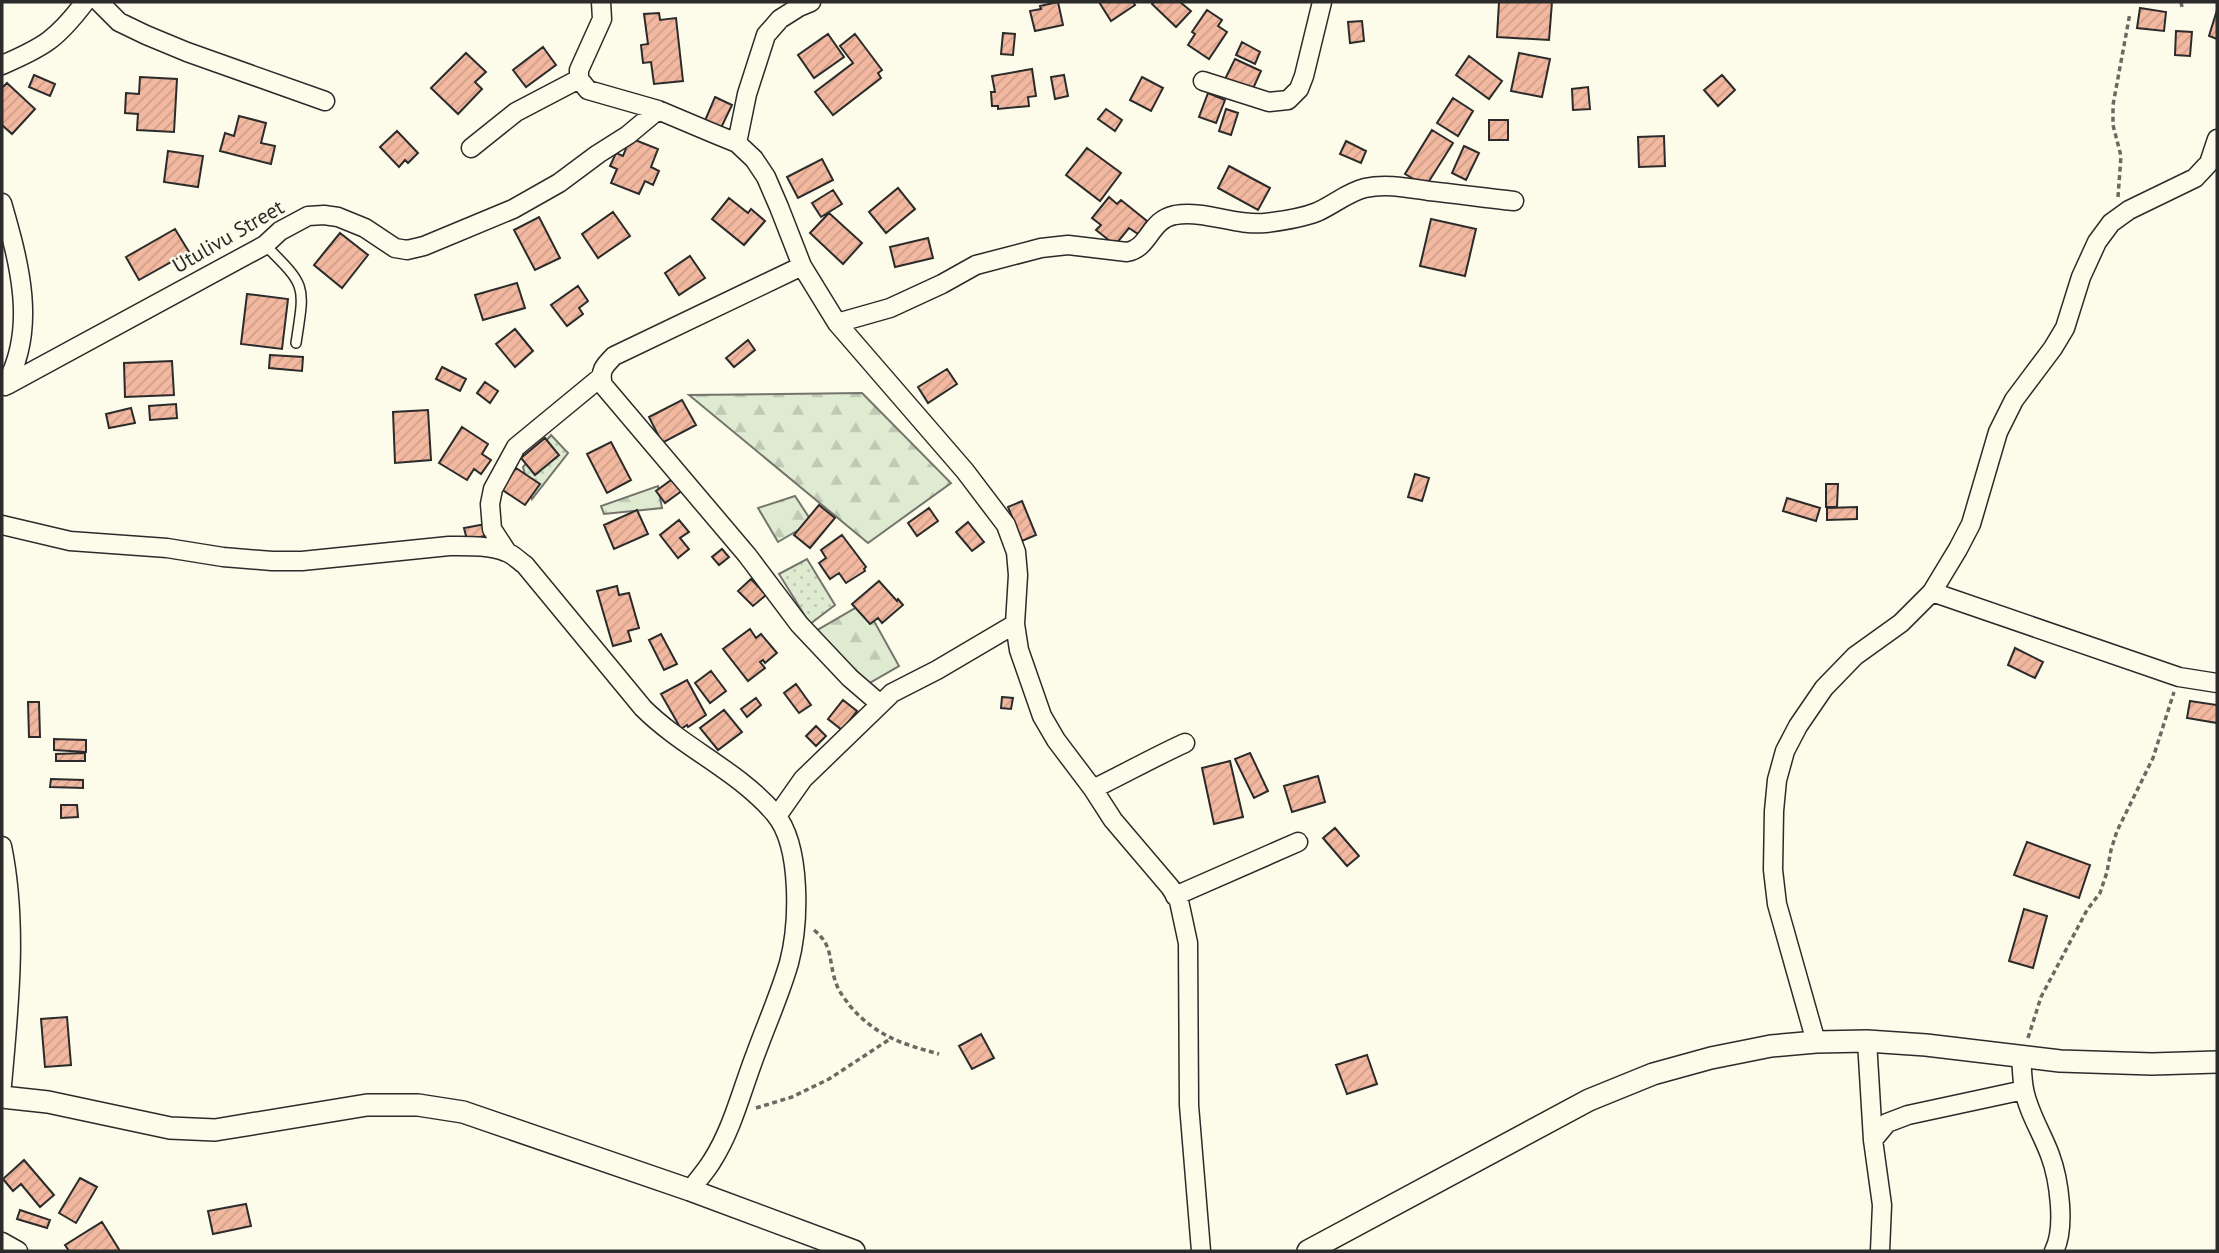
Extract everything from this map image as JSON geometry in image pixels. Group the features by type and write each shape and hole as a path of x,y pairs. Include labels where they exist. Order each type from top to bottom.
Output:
{"street":[{"path":"2,65 50,41 65,28 85,2"},
{"path":"99,2 119,22 146,36 325,101"},
{"path":"601,2 601,19 579,70 579,79 594,93 658,110 737,143 754,159 766,177 802,266 837,323 965,471 1006,525 1016,552 1018,575 1015,624 1019,650 1042,716 1113,820 1175,896 1184,919 1188,943 1189,1105 1201,1251"},
{"path":"737,143 747,94 766,35 780,19 811,2"},
{"path":"1203,81 1269,102 1288,100 1299,89 1304,76 1322,2"},
{"path":"471,148 516,112 579,79"},
{"name":"Utulivu Street","path":"4,387 265,244 280,231 308,216 338,217 365,228 395,248 407,250 424,246 525,203 628,135 658,110"},
{"path":"1816,1042 1777,904 1773,811 1777,780 1785,751 1798,726 1824,688 1855,656 1901,623 1932,592 1971,523 1998,432 2014,400 2065,328 2081,277 2097,242 2111,223 2139,204 2195,178 2210,163 2217,139"},
{"path":"837,323 890,308 976,265 1041,248 1068,245 1134,251 1141,246 1156,225 1177,215 1205,214 1242,222 1266,223 1317,212 1365,188 1398,187 1514,201"},
{"path":"2,203 22,287 24,330 18,357 4,387"},
{"path":"802,266 614,356 602,368 601,377 603,385 747,555 799,624 850,678 879,703"},
{"path":"601,377 516,447 493,489 492,529 507,552 525,565 621,684 660,725 723,768 777,816 790,843 794,862 795,916 789,960 735,1114 712,1161 690,1191"},
{"path":"2,524 70,541 167,548 272,561 302,561 449,546 490,548 507,552"},
{"path":"1932,592 2179,677 2217,683"},
{"path":"777,816 803,779 879,703 892,693 1015,624"},
{"path":"1093,789 1185,743"},
{"path":"1175,896 1298,842"},
{"path":"2,846 9,903 11,955 2,1085"},
{"path":"1867,1041 1873,1140 1882,1205 1880,1251"},
{"path":"1308,1251 1589,1100 1653,1074 1711,1058 1771,1046 1867,1041 1926,1045 2060,1061 2217,1062"},
{"path":"2021,1056 2024,1090 2051,1157 2055,1175 2060,1222 2058,1244 2054,1251"},
{"path":"1873,1140 1887,1123 1908,1115 2024,1090"},
{"path":"2,1097 48,1102 170,1128 215,1130 367,1105 418,1105 463,1112 855,1251"},
{"path":"2,1242 18,1251"}],"lane":[{"path":"265,244 295,275 302,289 296,343"}],"path":[{"path":"2111,223 2122,167 2113,125 2113,106 2130,13"},
{"path":"2021,1056 2041,997 2087,910 2100,892 2107,872 2110,850 2153,758 2179,677"},
{"path":"795,916 826,942 836,984 858,1016 890,1039 939,1054"},
{"path":"735,1114 792,1097 828,1079 890,1039"}],"green space":[{"path":"862,393 951,483 868,543 689,395"},
{"path":"551,435 568,453 532,499 523,467"},
{"path":"658,486 662,508 604,514 601,506"},
{"path":"795,496 812,522 778,542 758,508"},
{"path":"807,559 835,605 810,624 779,574"},
{"path":"864,603 899,666 866,685 809,635"}],"building":[{"path":"1058,2 1063,25 1035,31 1030,11"},
{"path":"1099,2 1133,2 1135,5 1111,21"},
{"path":"1180,2 1191,11 1176,27 1152,4"},
{"path":"1499,2 1552,2 1549,40 1497,37"},
{"path":"2140,8 2166,12 2164,31 2137,28"},
{"path":"1207,10 1222,20 1218,26 1227,32 1209,59 1188,45 1195,34 1192,32"},
{"path":"2217,10 2217,39 2209,36"},
{"path":"659,13 660,20 676,18 683,81 654,84 651,62 643,63 641,45 648,44 644,14"},
{"path":"1362,21 1364,41 1350,43 1348,22"},
{"path":"2176,31 2192,32 2190,56 2175,55"},
{"path":"1003,33 1015,34 1013,55 1001,54"},
{"path":"828,34 844,57 814,78 798,55"},
{"path":"855,34 882,70 878,73 881,78 833,115 815,92 853,63 840,46"},
{"path":"1242,42 1260,52 1255,64 1236,55"},
{"path":"543,47 556,65 526,87 513,70"},
{"path":"466,53 486,72 475,82 482,89 458,114 431,88"},
{"path":"1519,53 1550,59 1542,97 1511,91"},
{"path":"1469,56 1502,81 1489,99 1456,75"},
{"path":"1235,59 1261,71 1251,93 1224,81"},
{"path":"1032,69 1036,96 1028,97 1029,106 998,109 998,106 992,106 991,92 995,92 992,76"},
{"path":"34,75 55,84 50,96 29,87"},
{"path":"1064,75 1068,96 1055,99 1051,77"},
{"path":"1722,75 1735,90 1718,106 1704,90"},
{"path":"140,77 177,79 174,132 137,130 138,114 125,113 126,93 139,94"},
{"path":"1142,77 1163,88 1151,111 1130,100"},
{"path":"7,83 35,109 12,134 2,125 2,88"},
{"path":"1588,87 1590,109 1573,110 1572,89"},
{"path":"1208,93 1225,100 1216,123 1199,117"},
{"path":"715,97 732,105 720,130 704,123"},
{"path":"1453,98 1473,111 1458,136 1437,123"},
{"path":"1106,109 1122,120 1115,131 1098,119"},
{"path":"1226,109 1238,113 1231,135 1219,131"},
{"path":"239,116 266,123 261,143 275,146 271,164 220,151 225,133 234,136"},
{"path":"1489,120 1508,120 1508,140 1489,140"},
{"path":"1432,130 1453,143 1426,186 1405,174"},
{"path":"397,131 418,153 408,163 405,160 399,167 380,147"},
{"path":"1664,136 1665,166 1639,167 1638,137"},
{"path":"630,138 658,149 651,167 659,171 653,185 645,181 639,194 611,183 617,169 610,166 616,153 623,156"},
{"path":"1346,141 1366,151 1361,163 1340,154"},
{"path":"1464,146 1479,153 1466,180 1452,173"},
{"path":"1087,148 1121,173 1100,201 1066,175"},
{"path":"168,151 203,156 198,187 164,182"},
{"path":"822,159 833,180 798,198 787,177"},
{"path":"1229,166 1270,188 1258,210 1218,188"},
{"path":"898,188 915,209 886,233 869,212"},
{"path":"833,190 842,204 821,217 812,203"},
{"path":"1109,197 1117,204 1121,200 1147,221 1138,234 1129,228 1115,245 1096,230 1101,225 1092,218"},
{"path":"729,198 748,213 751,209 765,221 744,245 712,219"},
{"path":"613,212 630,236 598,258 582,234"},
{"path":"829,213 862,243 843,264 810,233"},
{"path":"539,217 560,258 535,270 514,230"},
{"path":"1431,219 1476,229 1465,276 1420,266"},
{"path":"175,229 189,252 139,280 126,257"},
{"path":"340,233 368,255 342,288 314,265"},
{"path":"928,238 933,258 895,267 890,247"},
{"path":"690,256 705,278 679,295 665,273"},
{"path":"517,283 525,308 483,320 475,295"},
{"path":"578,286 588,301 579,308 583,314 567,326 551,305"},
{"path":"247,294 288,299 282,349 241,344"},
{"path":"515,329 533,351 515,367 496,344"},
{"path":"748,340 755,350 734,367 726,358"},
{"path":"270,355 303,357 302,371 269,368"},
{"path":"172,361 174,395 125,397 124,363"},
{"path":"442,367 466,379 460,391 436,379"},
{"path":"947,369 957,384 928,403 918,387"},
{"path":"485,382 498,391 490,403 477,393"},
{"path":"682,400 696,425 662,443 649,417"},
{"path":"176,404 177,418 150,420 149,406"},
{"path":"131,408 135,423 109,428 106,414"},
{"path":"428,410 431,460 395,463 393,412"},
{"path":"462,427 488,444 482,454 491,460 481,474 474,469 467,480 439,463"},
{"path":"545,438 559,455 535,475 521,458"},
{"path":"611,442 631,480 607,493 587,454"},
{"path":"516,468 540,484 525,505 501,489"},
{"path":"1415,474 1429,478 1422,501 1408,497"},
{"path":"674,478 683,490 665,503 656,491"},
{"path":"1826,484 1838,484 1837,507 1826,507"},
{"path":"1787,498 1820,508 1816,521 1783,511"},
{"path":"1022,501 1036,535 1022,541 1008,507"},
{"path":"819,505 835,518 810,548 794,535"},
{"path":"1857,507 1857,519 1827,520 1827,508"},
{"path":"929,508 938,521 917,536 908,523"},
{"path":"637,510 648,534 614,549 604,525"},
{"path":"679,520 689,532 680,538 689,549 678,558 660,535"},
{"path":"968,522 984,542 972,551 956,532"},
{"path":"486,524 489,535 467,540 464,528"},
{"path":"842,535 866,567 865,571 846,583 839,573 830,579 819,563 826,558 821,550"},
{"path":"722,549 729,557 719,565 712,557"},
{"path":"751,579 766,595 753,606 738,591"},
{"path":"879,581 903,605 882,623 878,618 870,624 852,604"},
{"path":"617,586 619,595 629,593 639,628 628,631 631,641 613,646 597,591"},
{"path":"750,629 756,638 761,634 777,653 765,663 763,660 760,662 765,668 748,681 723,649"},
{"path":"661,634 677,664 664,670 649,640"},
{"path":"2015,648 2043,662 2035,678 2008,665"},
{"path":"711,671 726,691 710,703 695,683"},
{"path":"687,680 706,715 681,729 661,694"},
{"path":"796,684 811,705 799,713 784,693"},
{"path":"1002,697 1013,698 1011,709 1001,708"},
{"path":"756,698 761,705 747,717 741,709"},
{"path":"843,700 857,711 842,730 828,719"},
{"path":"2190,701 2217,705 2217,723 2187,718"},
{"path":"28,702 39,702 40,737 29,737"},
{"path":"724,710 742,732 718,750 700,728"},
{"path":"816,726 826,736 816,746 806,736"},
{"path":"54,739 86,740 86,752 54,750"},
{"path":"85,753 85,761 56,761 56,754"},
{"path":"1250,753 1268,791 1254,798 1235,759"},
{"path":"1230,761 1243,817 1214,824 1202,768"},
{"path":"1318,776 1325,802 1292,812 1284,786"},
{"path":"51,779 83,780 83,788 50,787"},
{"path":"61,805 77,805 78,817 61,818"},
{"path":"1335,828 1359,856 1347,866 1323,838"},
{"path":"2027,842 2090,865 2079,898 2014,875"},
{"path":"2024,909 2047,916 2033,968 2009,961"},
{"path":"67,1017 71,1065 45,1067 41,1019"},
{"path":"981,1034 994,1058 972,1069 959,1046"},
{"path":"1367,1055 1377,1084 1347,1094 1336,1065"},
{"path":"24,1160 54,1195 40,1207 21,1184 13,1191 3,1179"},
{"path":"80,1178 97,1187 76,1223 59,1213"},
{"path":"246,1204 251,1226 213,1234 208,1211"},
{"path":"20,1210 50,1220 47,1228 17,1219"},
{"path":"102,1222 120,1251 69,1251 65,1245"}]}
